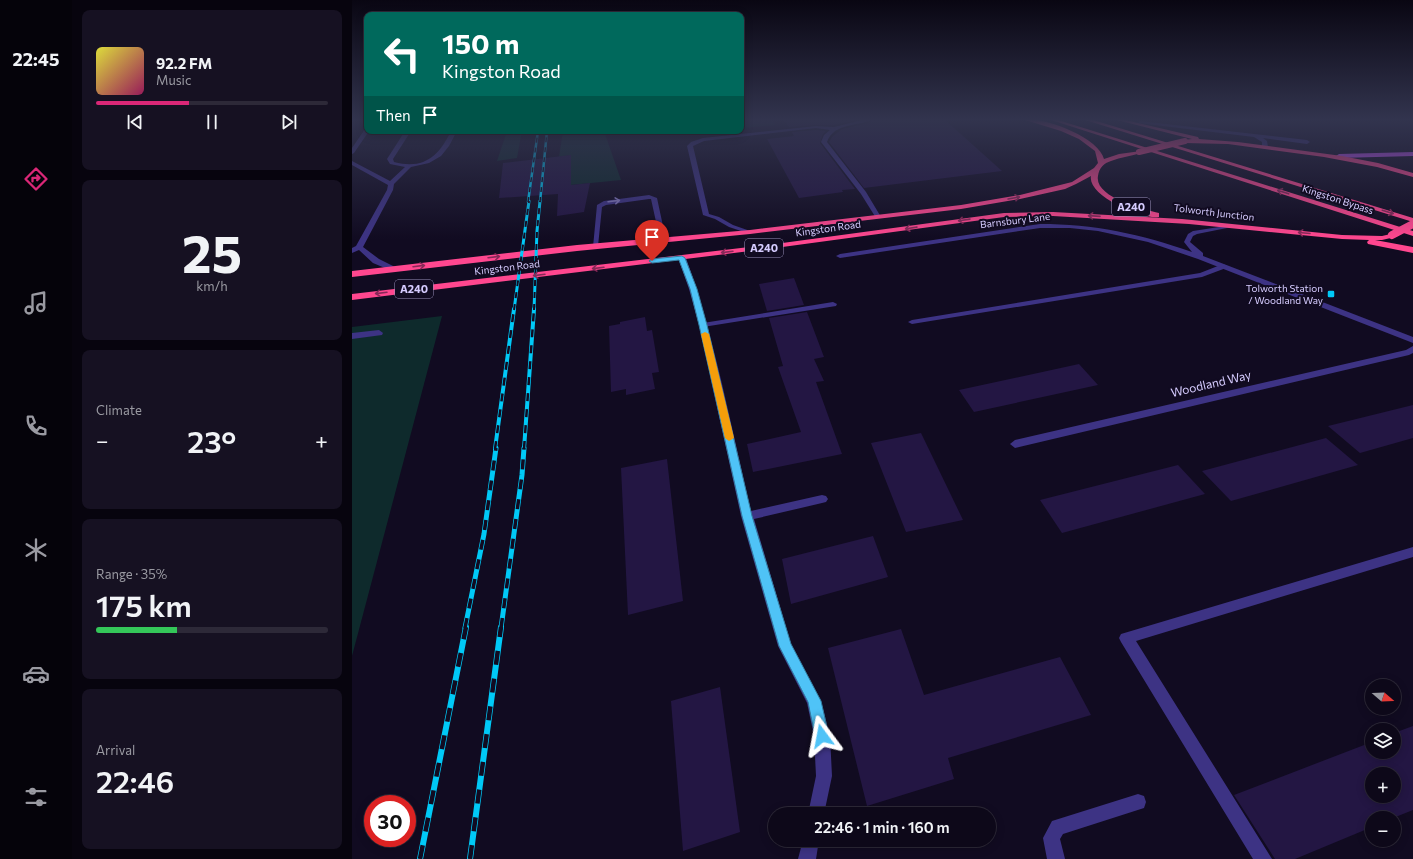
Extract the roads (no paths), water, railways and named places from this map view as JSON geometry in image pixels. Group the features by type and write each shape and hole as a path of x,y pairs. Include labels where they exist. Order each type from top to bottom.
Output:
{"highway":[{"path":"1099,159 1099,166"},
{"name":"A240","path":"1099,166 1119,159"},
{"name":"Kingston Bypass","path":"1179,159 1413,234"},
{"name":"Kingston Bypass","path":"1217,159 1413,220"},
{"name":"A240","path":"1353,159 1413,176"},
{"name":"Kingston Road","path":"352,274 595,246 750,232 961,207 1020,197 1074,183 1099,166"},
{"name":"Tolworth Junction","path":"1099,166 1093,175 1094,182 1100,191 1109,197 1133,208 1188,222 1342,237 1382,238 1392,235 1413,224"},
{"name":"Kingston Road","path":"352,297 682,258 1019,214 1074,215 1188,222"},
{"path":"1342,237 1413,250"}],"street":[{"path":"390,159 392,163 397,165 426,163 433,159"},
{"path":"692,159 706,215 730,226 750,232"},
{"path":"837,159 864,194 878,217"},
{"path":"352,163 391,184"},
{"path":"392,269 355,249 390,190 391,184 410,165"},
{"path":"595,246 599,206 604,203 649,197 654,198 663,240"},
{"name":"Barnsbury Lane","path":"840,256 1015,229 1061,225 1123,232 1170,246 1413,340"},
{"name":"Barnsbury Lane","path":"1212,262 1191,248 1188,238 1195,232 1230,226"},
{"path":"682,258 693,289 703,325 747,516 785,646 814,701 822,736 824,776 817,807"},
{"path":"912,322 1202,275 1223,266"},
{"path":"703,325 833,304"},
{"path":"352,336 380,333"},
{"name":"Woodland Way","path":"1015,444 1409,352 1413,349"},
{"path":"747,516 822,499"},
{"path":"1262,859 1126,638 1413,552"},
{"path":"1056,859 1051,838 1058,827 1138,802"},
{"path":"807,859 810,847"}],"railway":[{"path":"528,202 534,159"},
{"path":"540,202 544,159"},
{"path":"514,310 529,201"},
{"path":"534,310 537,231 540,201"},
{"path":"495,449 514,309"},
{"path":"524,449 534,309"},
{"path":"465,628 484,534 496,448"},
{"path":"501,628 522,475 524,448"},
{"path":"420,859 466,627"},
{"path":"470,859 501,627"}],"place":[{"name":"Tolworth Station / Woodland Way","path":"1331,294"}]}
